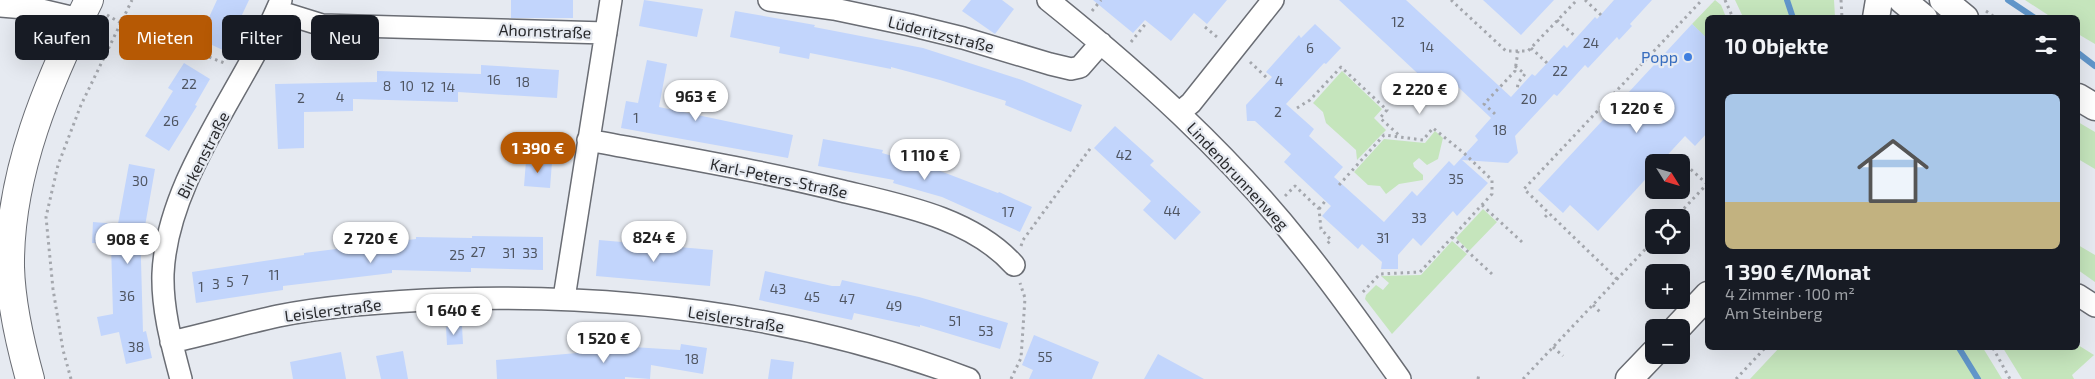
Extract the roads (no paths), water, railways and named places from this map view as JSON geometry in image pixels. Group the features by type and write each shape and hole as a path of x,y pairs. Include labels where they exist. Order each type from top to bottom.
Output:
{"main road":[{"path":"30,379 18,330 12,295 10,267 22,170 39,113 93,9"}],"street":[{"path":"564,298 611,0"},
{"name":"Lüderitzstraße","path":"769,0 834,9 919,27 1071,69 1080,67 1101,42"},
{"name":"Lindenbrunnenweg","path":"1048,0 1101,42 1148,83 1263,200 1301,244 1400,379"},
{"path":"1179,114 1191,103 1273,0"},
{"path":"1876,15 1879,0"},
{"path":"1944,0 1962,15"},
{"path":"0,6 37,9 93,9"},
{"name":"Ahornstraße","path":"279,6 322,25 606,33"},
{"name":"Birkenstraße","path":"181,379 171,342 165,307 163,274 170,231 178,203 195,164 246,72 279,6"},
{"path":"2080,98 2095,107"},
{"name":"Karl-Peters-Straße","path":"588,140 759,171 885,201 929,214 965,229 1000,249 1014,265"},
{"path":"2080,296 2095,306"},
{"name":"Leislerstraße","path":"171,342 279,316 345,307 411,300 564,298 651,306 737,317 844,339 969,379"},
{"path":"1685,319 1705,298"},
{"path":"1630,379 1645,363"}],"waterway":[{"path":"1787,0 1792,15"},
{"path":"2008,0 2030,15"},
{"path":"2080,55 2095,66"},
{"path":"1960,350 1978,379"}],"place":[{"name":"Popp","path":"1688,57"}]}
